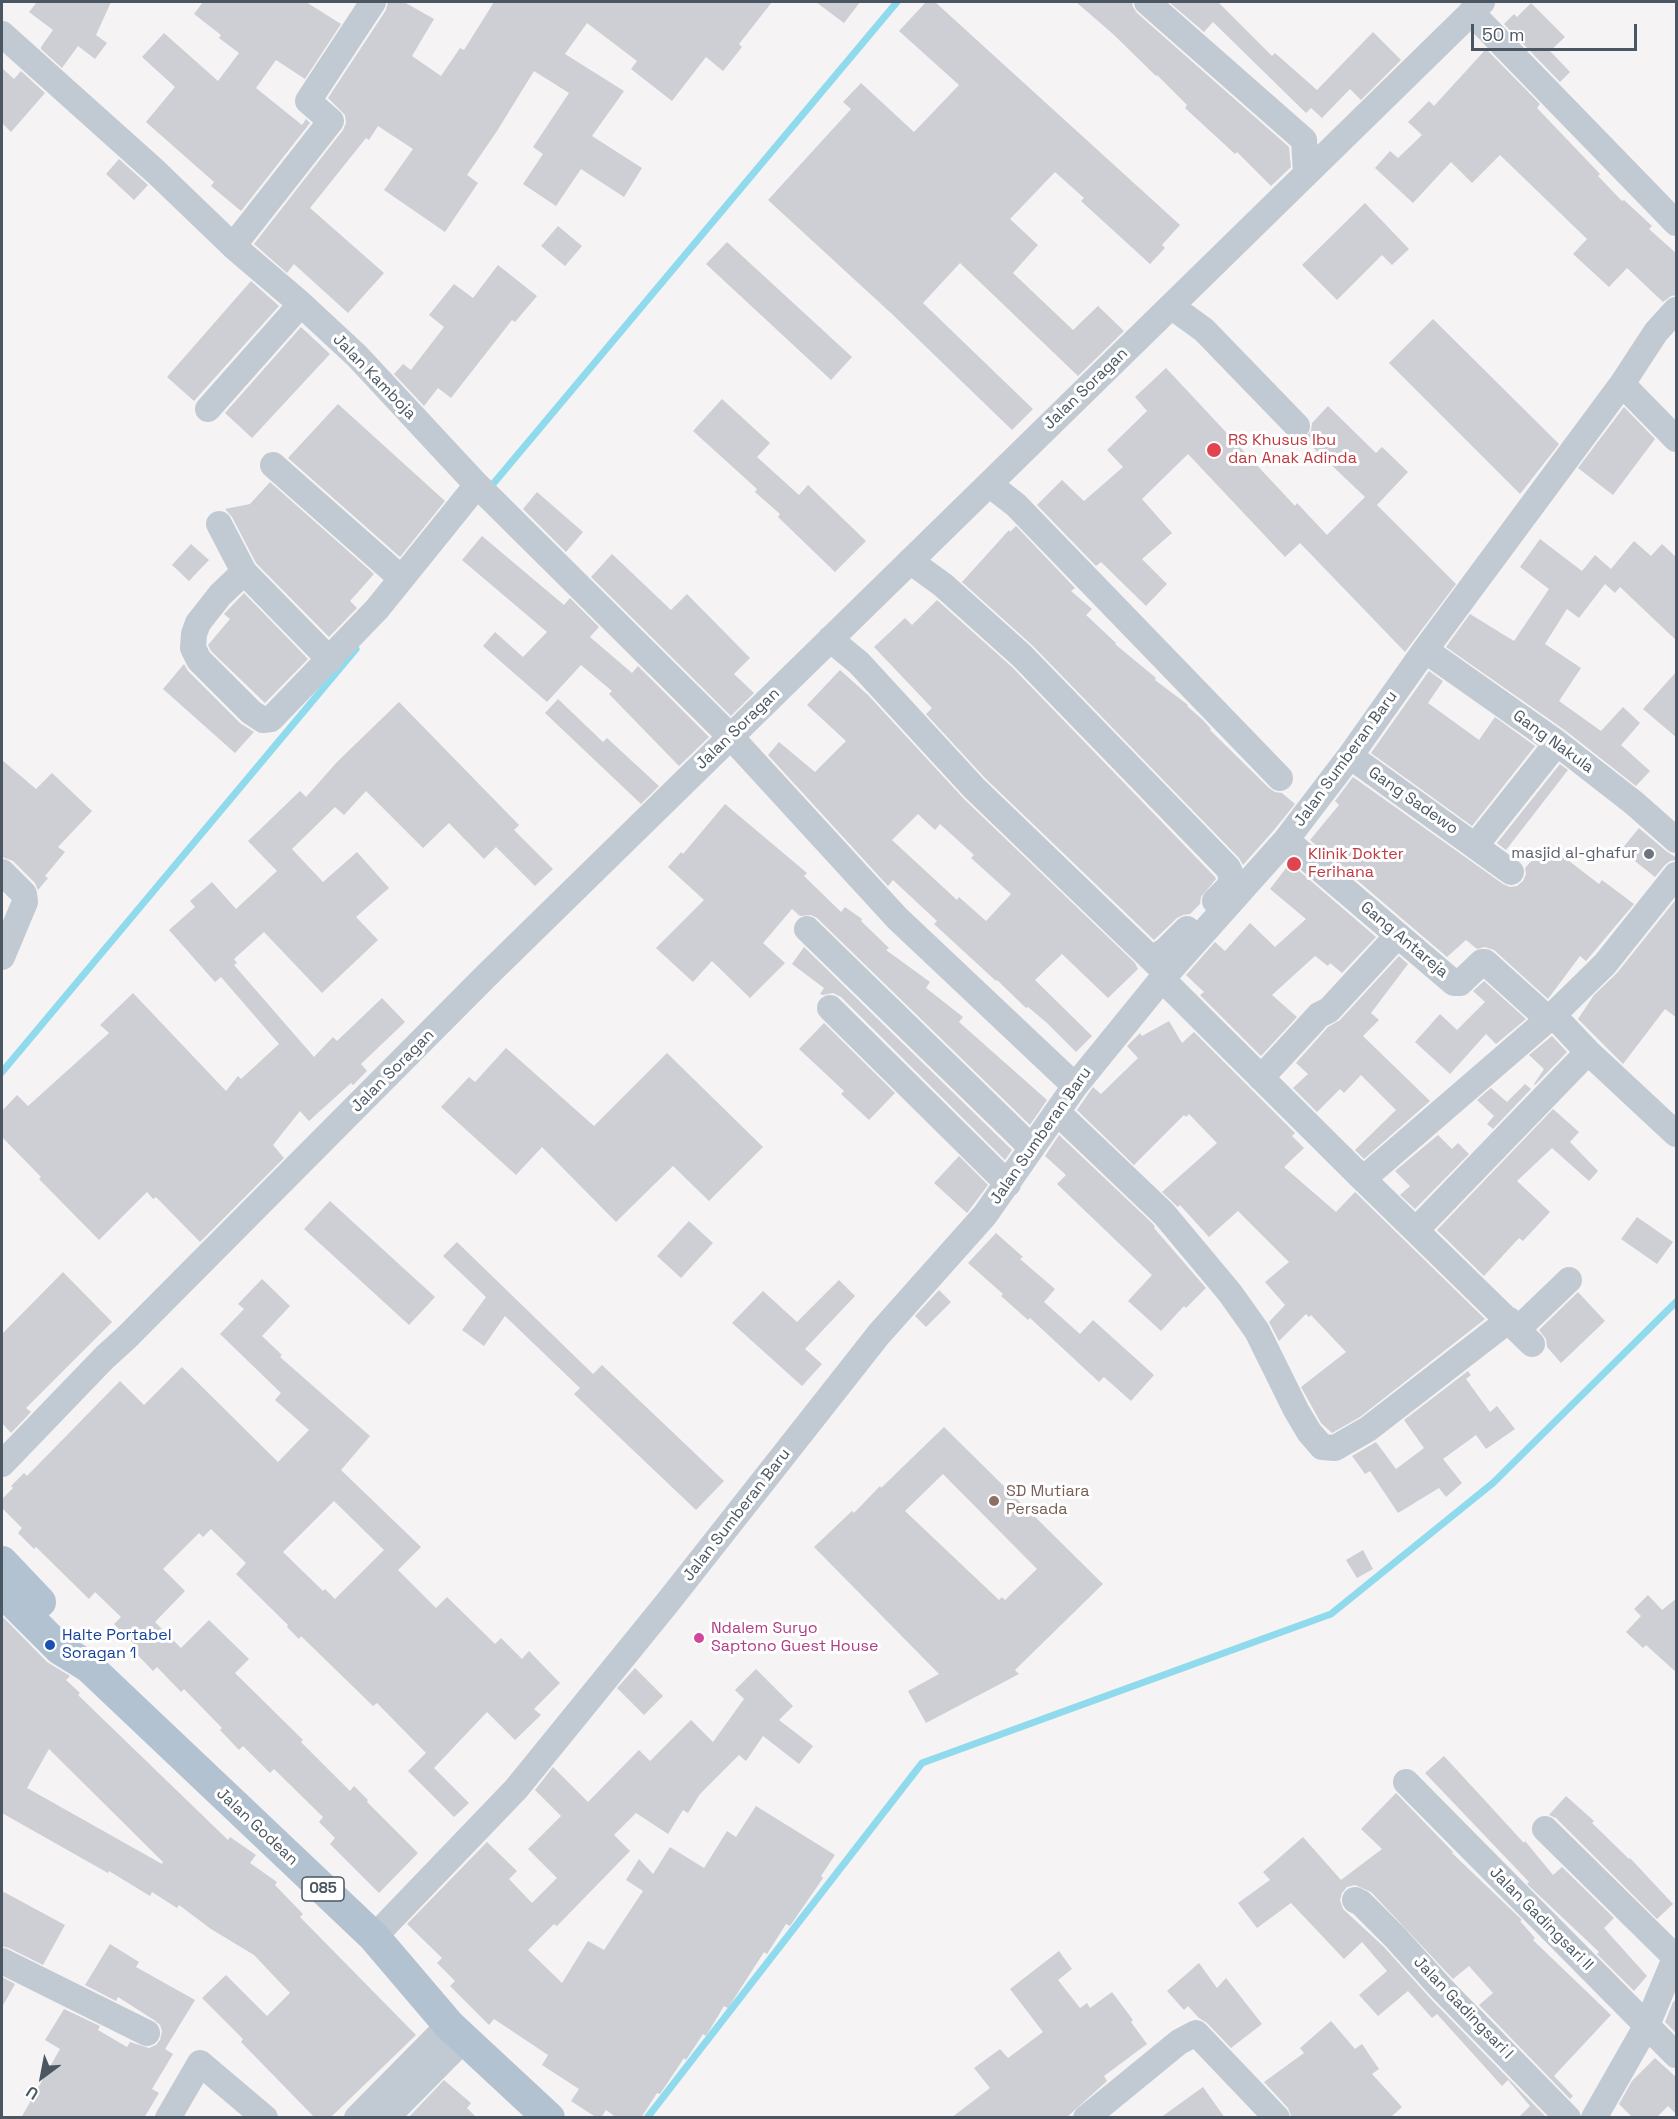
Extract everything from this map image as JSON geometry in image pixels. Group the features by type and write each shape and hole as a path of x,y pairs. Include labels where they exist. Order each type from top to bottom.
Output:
{"main road":[{"name":"Jalan Godean","path":"2,1562 73,1636 89,1667"},
{"name":"Jalan Godean","path":"2,1591 60,1649 89,1667 374,1937 457,2032 549,2118"}],"street":[{"path":"233,246 331,121 308,101 373,2"},
{"path":"1147,2 1304,140 1306,173"},
{"path":"1477,7 1677,223"},
{"name":"Jalan Soragan","path":"2,1464 105,1357 486,976 1477,7"},
{"name":"Jalan Kamboja","path":"2,34 156,172 233,246 301,303 357,356 487,495 730,736 897,918 1075,1086"},
{"path":"208,409 301,303"},
{"path":"1171,306 1204,330 1297,426"},
{"name":"Jalan Sumberan Baru","path":"374,1937 516,1789 668,1602 879,1334 985,1215 1159,970 1286,840 1622,384 1656,332 1677,310"},
{"path":"1622,384 1677,440"},
{"path":"273,465 401,578"},
{"path":"989,483 1016,505 1280,778"},
{"path":"244,572 220,595 198,623 194,634 194,648 195,654 205,667 251,712 267,720 275,717 377,609 401,578 487,495"},
{"path":"219,524 244,572 330,660"},
{"path":"910,561 944,585 1022,656 1228,868 1232,877 1229,887 1166,950 1158,955 1159,970"},
{"path":"830,639 859,663 974,788 1144,954 1261,1078 1520,1331"},
{"name":"Gang Nakula","path":"1425,650 1557,743 1677,840"},
{"path":"1476,845 1557,743"},
{"name":"Gang Sadewo","path":"1350,756 1511,872"},
{"name":"Gang Antareja","path":"1286,840 1454,983 1460,983 1482,962 1485,962 1550,1017"},
{"path":"2,872 24,894 25,902 2,957"},
{"path":"1363,1179 1550,1017 1605,964 1677,875"},
{"path":"807,929 1032,1148"},
{"path":"1261,1078 1319,1015 1329,1010 1398,935"},
{"path":"830,1008 1008,1184"},
{"path":"1550,1017 1677,1134"},
{"path":"1416,1230 1588,1052"},
{"path":"1058,1112 1164,1214 1230,1293 1257,1331 1296,1410 1309,1432 1322,1447 1335,1448 1368,1429 1520,1331 1569,1280"},
{"name":"Jalan Gadingsari II","path":"1406,1782 1677,2055"},
{"path":"1545,1829 1676,1957 1647,2025 1594,2118"},
{"name":"Jalan Gadingsari I","path":"1355,1900 1361,1903 1395,1937 1441,1988 1568,2118"},
{"path":"2,1961 147,2033"},
{"path":"357,2118 457,2032"},
{"path":"386,2118 457,2032"},
{"path":"1086,2118 1179,2042 1196,2033 1277,2118"},
{"path":"168,2118 200,2063 265,2118"}],"building":[{"path":"37,2 111,2 96,35 107,43 95,59 78,46 62,68 41,49 53,30 29,12"},
{"path":"203,2 306,2 341,24 305,79 276,60 256,88 302,125 306,119 310,123 241,211 211,186 214,182 146,122 175,87 142,57 164,33 218,81 239,53 219,38 221,35 194,14"},
{"path":"388,2 404,2 434,19 412,56 441,76 460,48 464,50 494,2 772,2 739,44 742,47 723,71 706,57 672,101 631,69 637,61 587,23 565,54 624,91 592,136 642,168 624,197 581,169 556,206 523,184 543,154 533,147 569,93 534,71 467,175 478,183 445,232 384,190 413,149 378,126 369,140 366,138 310,208 384,273 348,313 294,264 287,273 254,244 343,130 346,123 345,115 328,98 386,10"},
{"path":"816,2 860,2 844,23"},
{"path":"926,2 935,2 1180,225 1162,245 1165,248 1150,264 1081,201 1084,198 1055,172 1010,219 1038,245 1013,273 1073,330 1098,306 1124,331 1078,376 960,263 923,303 1033,409 1012,430 893,315 768,200 851,109 843,102 861,83 914,132 959,85 899,31"},
{"path":"1076,2 1132,2 1137,13 1289,147 1291,167 1271,186 1237,152 1235,154 1185,108 1187,105 1157,75"},
{"path":"1169,2 1218,2 1272,56 1275,53 1317,90 1373,32 1401,60 1361,100 1350,89 1322,118 1311,108 1306,113 1213,22 1204,32"},
{"path":"1531,3 1565,37 1550,51 1570,72 1560,82 1504,24 1514,14 1517,17"},
{"path":"1486,49 1540,104 1537,108 1600,174 1598,176 1622,201 1624,200 1652,226 1649,229 1677,254 1677,295 1663,302 1627,268 1609,287 1573,254 1587,239 1500,155 1472,183 1451,162 1413,203 1375,168 1390,151 1398,158 1422,135 1408,122 1429,101 1434,106"},
{"path":"2,68 14,79 21,71 45,93 11,132 2,123"},
{"path":"119,159 148,185 134,200 106,174"},
{"path":"1365,203 1409,249 1392,265 1382,255 1337,300 1302,265"},
{"path":"558,226 582,246 565,266 541,246"},
{"path":"727,242 852,357 831,380 706,264"},
{"path":"498,265 537,296 515,322 512,320 451,398 438,388 424,406 394,374 403,364 411,370 444,327 429,315 454,284 473,298"},
{"path":"251,281 279,306 194,401 167,377"},
{"path":"1433,319 1559,444 1520,494 1389,363"},
{"path":"301,327 330,354 252,438 225,413"},
{"path":"1166,368 1295,506 1297,503 1327,535 1365,497 1304,439 1311,431 1312,423 1328,406 1376,453 1382,447 1408,472 1377,505 1456,584 1405,652 1300,543 1285,557 1188,454 1142,499 1172,533 1142,559 1167,584 1146,606 1101,562 1096,566 1037,505 1062,480 1084,501 1123,467 1107,450 1147,411 1135,397"},
{"path":"722,399 770,443 757,457 799,495 808,485 866,541 835,572 778,517 780,514 755,492 757,489 693,431"},
{"path":"338,404 445,501 400,557 288,458"},
{"path":"1624,407 1655,439 1613,495 1578,468"},
{"path":"270,482 374,574 350,601 357,608 329,637 256,563 232,517 225,509 250,504"},
{"path":"537,492 583,532 566,552 523,509"},
{"path":"1016,526 1075,588 1071,591 1092,609 1086,615 1115,644 1156,678 1155,680 1188,705 1269,788 1282,793 1295,804 1243,865 1239,858 1033,646 962,582 1009,530 1010,532"},
{"path":"482,536 564,605 570,598 599,627 590,637 632,673 638,666 709,737 679,766 609,694 612,691 581,665 547,702 483,646 495,632 523,657 547,632 462,560"},
{"path":"1540,539 1582,571 1595,555 1611,569 1634,541 1651,556 1662,544 1677,558 1677,641 1620,587 1615,593 1605,584 1579,618 1567,609 1545,644 1581,668 1559,701 1601,731 1623,707 1640,723 1621,745 1650,771 1636,786 1566,731 1446,647 1470,614 1514,641 1549,589 1520,567"},
{"path":"191,544 209,560 189,581 172,565"},
{"path":"612,554 671,610 687,594 750,658 734,674 754,693 731,716 591,577"},
{"path":"244,593 308,659 265,703 211,651 208,645 230,619 224,614"},
{"path":"937,600 1012,667 1215,877 1216,879 1201,897 1200,904 1190,914 1177,918 1154,940 985,778 926,714 932,708 874,647 905,618 912,625"},
{"path":"184,664 188,671 240,723 254,732 235,753 163,689"},
{"path":"840,670 868,695 964,799 1135,963 1138,969 1108,998 1062,954 1035,980 1092,1036 1076,1052 1047,1023 1028,1007 1026,1008 934,924 937,921 893,880 888,886 768,755 779,742 815,772 846,741 807,705","holes":["918,814 935,830 940,824 974,855 971,858 1011,894 986,921 959,897 957,900 892,840"]},
{"path":"1429,671 1443,681 1428,703 1479,740 1495,717 1535,746 1472,826 1371,753"},
{"path":"1677,671 1677,738 1643,709"},
{"path":"558,699 603,742 607,738 659,786 641,804 545,713"},
{"path":"399,702 519,825 514,830 553,869 535,886 496,847 484,859 449,823 423,848 366,791 344,815 335,807 292,849 323,882 357,852 389,888 356,917 378,940 322,993 264,932 234,959 237,963 234,965 314,1057 333,1037 337,1041 382,998 405,1022 361,1064 367,1071 353,1085 351,1083 309,1121 300,1111 273,1145 284,1158 200,1242 156,1197 153,1199 147,1192 99,1240 39,1179 41,1177 2,1137 2,1111 17,1095 28,1106 109,1033 100,1025 133,993 226,1091 238,1076 241,1079 279,1044 221,977 215,982 169,930 195,907 190,901 212,882 236,909 277,871 248,841 300,791 306,797 337,762"},
{"path":"2,760 36,789 52,773 92,811 58,847 65,852 45,876 48,878 38,890 35,883 13,861 2,857"},
{"path":"1560,764 1568,770 1506,850 1497,843"},
{"path":"1353,777 1503,884 1510,887 1517,886 1523,881 1526,874 1525,868 1547,844 1599,884 1602,880 1634,904 1586,961 1580,956 1548,999 1494,950 1485,947 1477,949 1466,940 1447,957 1310,840 1339,805 1335,801"},
{"path":"725,804 807,873 804,876 841,912 845,907 862,919 861,921 889,948 886,950 930,982 926,988 963,1017 959,1022 1047,1100 1030,1125 817,918 811,915 800,916 792,909 763,943 785,963 750,998 712,961 693,982 656,948 704,900 668,867 681,852 683,854"},
{"name":"masjid al-ghafur","path":"1639,828 1677,858 1665,865 1655,877 1621,850"},
{"path":"1290,863 1376,937 1342,973 1330,963 1328,966 1315,956 1272,995 1297,1017 1261,1056 1200,995 1204,992 1186,975 1215,942 1225,951 1250,923 1275,947 1306,919 1270,889"},
{"path":"1677,898 1677,1018 1665,1009 1623,1064 1578,1019 1594,995 1617,973"},
{"path":"804,947 1012,1150 1005,1160 841,997 833,993 820,994 824,988 792,964"},
{"path":"1399,956 1408,964 1371,1013 1379,1020 1363,1036 1430,1101 1364,1159 1355,1150 1396,1110 1361,1075 1344,1093 1340,1089 1317,1112 1293,1088 1308,1074 1296,1063 1328,1027 1340,1020"},
{"path":"1484,981 1526,1019 1496,1044 1486,1034 1450,1074 1415,1042 1440,1014 1457,1030 1485,1002 1473,991"},
{"path":"1169,1021 1182,1043 1194,1032 1295,1133 1292,1136 1304,1148 1284,1167 1336,1212 1355,1192 1485,1319 1360,1417 1332,1433 1321,1423 1301,1387 1346,1352 1311,1315 1309,1317 1306,1314 1279,1341 1269,1322 1285,1305 1265,1282 1289,1262 1238,1211 1209,1237 1180,1205 1178,1207 1162,1192 1217,1143 1189,1114 1186,1117 1184,1115 1134,1165 1077,1110 1093,1087 1101,1094 1138,1058 1127,1046 1140,1033 1142,1036"},
{"path":"824,1023 895,1093 869,1120 841,1094 844,1091 799,1049"},
{"path":"1552,1036 1567,1052 1535,1085 1544,1069 1529,1055"},
{"path":"506,1048 594,1126 667,1053 763,1147 709,1201 673,1166 616,1222 542,1147 516,1175 441,1107 469,1077 475,1082"},
{"path":"1525,1084 1531,1089 1493,1129 1487,1124 1494,1116 1477,1100 1491,1088 1507,1102"},
{"path":"1553,1109 1579,1132 1570,1142 1598,1171 1589,1181 1552,1148 1517,1181 1550,1212 1523,1241 1519,1238 1484,1276 1437,1230"},
{"path":"1059,1135 1153,1224 1206,1288 1186,1308 1184,1306 1161,1331 1128,1301 1152,1275 1057,1184 1066,1175 1045,1156"},
{"path":"1438,1135 1452,1149 1458,1143 1469,1154 1415,1209 1400,1195 1410,1186 1395,1171"},
{"path":"959,1156 988,1185 967,1213 934,1183"},
{"path":"330,1201 435,1297 409,1325 304,1229"},
{"path":"1637,1217 1673,1242 1657,1264 1621,1239"},
{"path":"689,1221 713,1243 681,1278 657,1256"},
{"path":"996,1233 1023,1257 1020,1259 1055,1289 1044,1302 1080,1334 1093,1320 1154,1375 1131,1401 1104,1377 1099,1382 1030,1318 1028,1320 1001,1296 1003,1294 968,1263"},
{"path":"457,1242 593,1374 602,1365 724,1481 696,1510 574,1394 580,1388 505,1316 484,1346 462,1330 486,1297 443,1256"},
{"path":"63,1272 112,1322 26,1408 31,1412 11,1433 2,1423 2,1334"},
{"path":"262,1279 290,1306 262,1336 282,1355 280,1357 370,1436 341,1470 421,1547 398,1570 436,1608 447,1597 495,1644 501,1638 522,1659 529,1651 560,1683 534,1709 541,1715 515,1740 487,1712 434,1768 469,1803 454,1817 408,1771 426,1753 377,1703 373,1706 301,1636 299,1639 287,1627 288,1625 236,1574 246,1563 211,1529 203,1537 199,1533 163,1569 185,1591 155,1622 181,1648 209,1620 249,1659 235,1673 303,1740 301,1742 350,1791 354,1786 418,1853 379,1893 330,1844 335,1838 319,1822 323,1817 274,1769 270,1773 243,1746 239,1750 220,1730 222,1728 184,1689 181,1692 157,1667 153,1671 131,1648 135,1645 114,1624 121,1617 95,1592 89,1599 36,1547 34,1549 18,1533 22,1528 2,1508 2,1499 13,1488 11,1486 24,1473 27,1476 120,1381 144,1405 182,1367 278,1462 309,1430 275,1400 281,1393 220,1334 244,1309 238,1304","holes":["334,1501 384,1550 335,1599 325,1589 323,1591 283,1552"]},
{"path":"839,1280 855,1296 805,1349 822,1364 802,1386 732,1323 763,1291 797,1322"},
{"path":"939,1290 951,1302 926,1327 915,1316"},
{"path":"1578,1292 1605,1321 1561,1363 1547,1347 1546,1339 1539,1330"},
{"path":"1468,1371 1471,1375 1466,1379 1490,1412 1497,1406 1515,1429 1486,1449 1476,1435 1443,1459 1462,1483 1446,1497 1439,1488 1398,1513 1370,1471 1365,1474 1352,1456 1376,1442 1396,1469 1424,1448 1404,1420"},
{"path":"944,1427 1103,1584 1015,1670 1019,1674 926,1723 908,1691 939,1674 814,1547 852,1511 854,1513 880,1486 881,1488","holes":["943,1474 1037,1569 1005,1600 1002,1597 999,1600 905,1511"]},
{"path":"1363,1550 1373,1569 1357,1578 1346,1560"},
{"path":"1648,1595 1662,1610 1677,1598 1677,1673 1646,1645 1643,1648 1626,1632 1641,1616 1634,1609"},
{"path":"2,1616 47,1662 70,1676 66,1680 80,1693 78,1695 228,1840 230,1837 256,1855 250,1863 277,1882 275,1885 303,1914 300,1917 416,2035 330,2118 315,2118 202,1998 226,1975 267,2016 290,1993 254,1955 211,1929 179,1905 177,1908 152,1892 150,1896 2,1813","holes":["49,1749 163,1862 162,1864 27,1788"]},
{"path":"635,1668 663,1696 644,1715 617,1688"},
{"path":"756,1669 793,1706 779,1720 813,1746 799,1764 763,1736 746,1761 739,1755 700,1794 688,1813 683,1810 668,1834 636,1813 614,1835 630,1851 557,1926 554,1924 528,1950 562,1983 588,1941 604,1950 643,1891 626,1880 639,1859 653,1874 670,1847 704,1868 727,1831 736,1837 756,1806 835,1855 821,1876 823,1878 790,1926 786,1924 767,1954 764,1952 728,2008 724,2006 706,2036 703,2034 660,2094 657,2093 641,2118 617,2118 606,2110 601,2118 597,2118 571,2101 579,2089 542,2065 548,2055 494,2019 489,2025 450,1986 455,1981 437,1963 442,1958 407,1924 487,1842 517,1871 509,1879 532,1903 557,1878 528,1849 561,1816 535,1790 553,1767 588,1802 639,1750 650,1761 691,1720 713,1742 744,1699 735,1690"},
{"path":"1444,1756 1524,1843 1525,1841 1553,1875 1562,1867 1614,1918 1604,1928 1647,1976 1634,1991 1597,1954 1599,1952 1527,1884 1529,1882 1425,1773"},
{"path":"1396,1793 1452,1853 1522,1920 1520,1921 1535,1938 1533,1940 1611,2015 1554,2076 1573,2096 1570,2099 1479,2005 1493,1993 1469,1966 1453,1979 1371,1892 1355,1885 1347,1887 1342,1893 1340,1900 1343,1909 1384,1947 1430,1998 1547,2118 1518,2118 1530,2106 1508,2080 1502,2086 1437,2014 1432,2018 1408,1991 1378,2016 1359,1995 1387,1971 1362,1942 1344,1959 1291,1903 1257,1928 1238,1903 1270,1880 1263,1872 1303,1837 1341,1880 1382,1849 1361,1829"},
{"path":"1566,1796 1594,1821 1592,1823 1630,1858 1673,1904 1657,1919 1556,1818 1549,1815"},
{"path":"2,1891 65,1925 43,1965 2,1946"},
{"path":"110,1944 139,1962 136,1967 195,2000 165,2049 173,2054 152,2089 159,2093 144,2118 21,2118 60,2049 45,2040 64,2009 100,2026 98,2030 127,2047 130,2042 149,2048 160,2040 162,2031 160,2025 154,2020 118,1997 116,2001 85,1985"},
{"path":"1059,1951 1072,1969 1058,1980 1080,2008 1087,2003 1090,2008 1112,1992 1147,2044 1104,2076 1107,2081 1066,2118 951,2118 990,2088 974,2068 1000,2049 1008,2058 1043,2032 1010,1989"},
{"path":"1199,1963 1217,1988 1226,1978 1262,2024 1231,2048 1188,2006 1184,2010 1167,1991"},
{"path":"2,1977 15,1984 2,2007"},
{"path":"1677,1999 1677,2034 1665,2022 1673,2002"},
{"path":"1331,2021 1355,2049 1362,2044 1379,2069 1372,2074 1402,2107 1390,2118 1292,2118 1288,2108 1264,2082 1304,2053 1300,2048"},
{"path":"1655,2058 1677,2078 1677,2115 1668,2106 1656,2118 1633,2118 1619,2104 1632,2081"},
{"path":"444,2080 471,2103 467,2108 477,2118 408,2118"},
{"path":"1203,2087 1225,2118 1160,2118"}],"waterway":[{"path":"488,490 897,2"},
{"path":"2,1072 356,649"},
{"path":"647,2118 922,1763 1331,1614 1493,1483 1676,1302"}],"place":[{"name":"RS Khusus Ibu dan Anak Adinda","path":"1214,450"},
{"name":"masjid al-ghafur","path":"1649,854"},
{"name":"Klinik Dokter Ferihana","path":"1294,864"},
{"name":"SD Mutiara Persada","path":"994,1501"},
{"name":"Ndalem Suryo Saptono Guest House","path":"699,1638"},
{"name":"Halte Portabel Soragan 1","path":"50,1645"}]}
